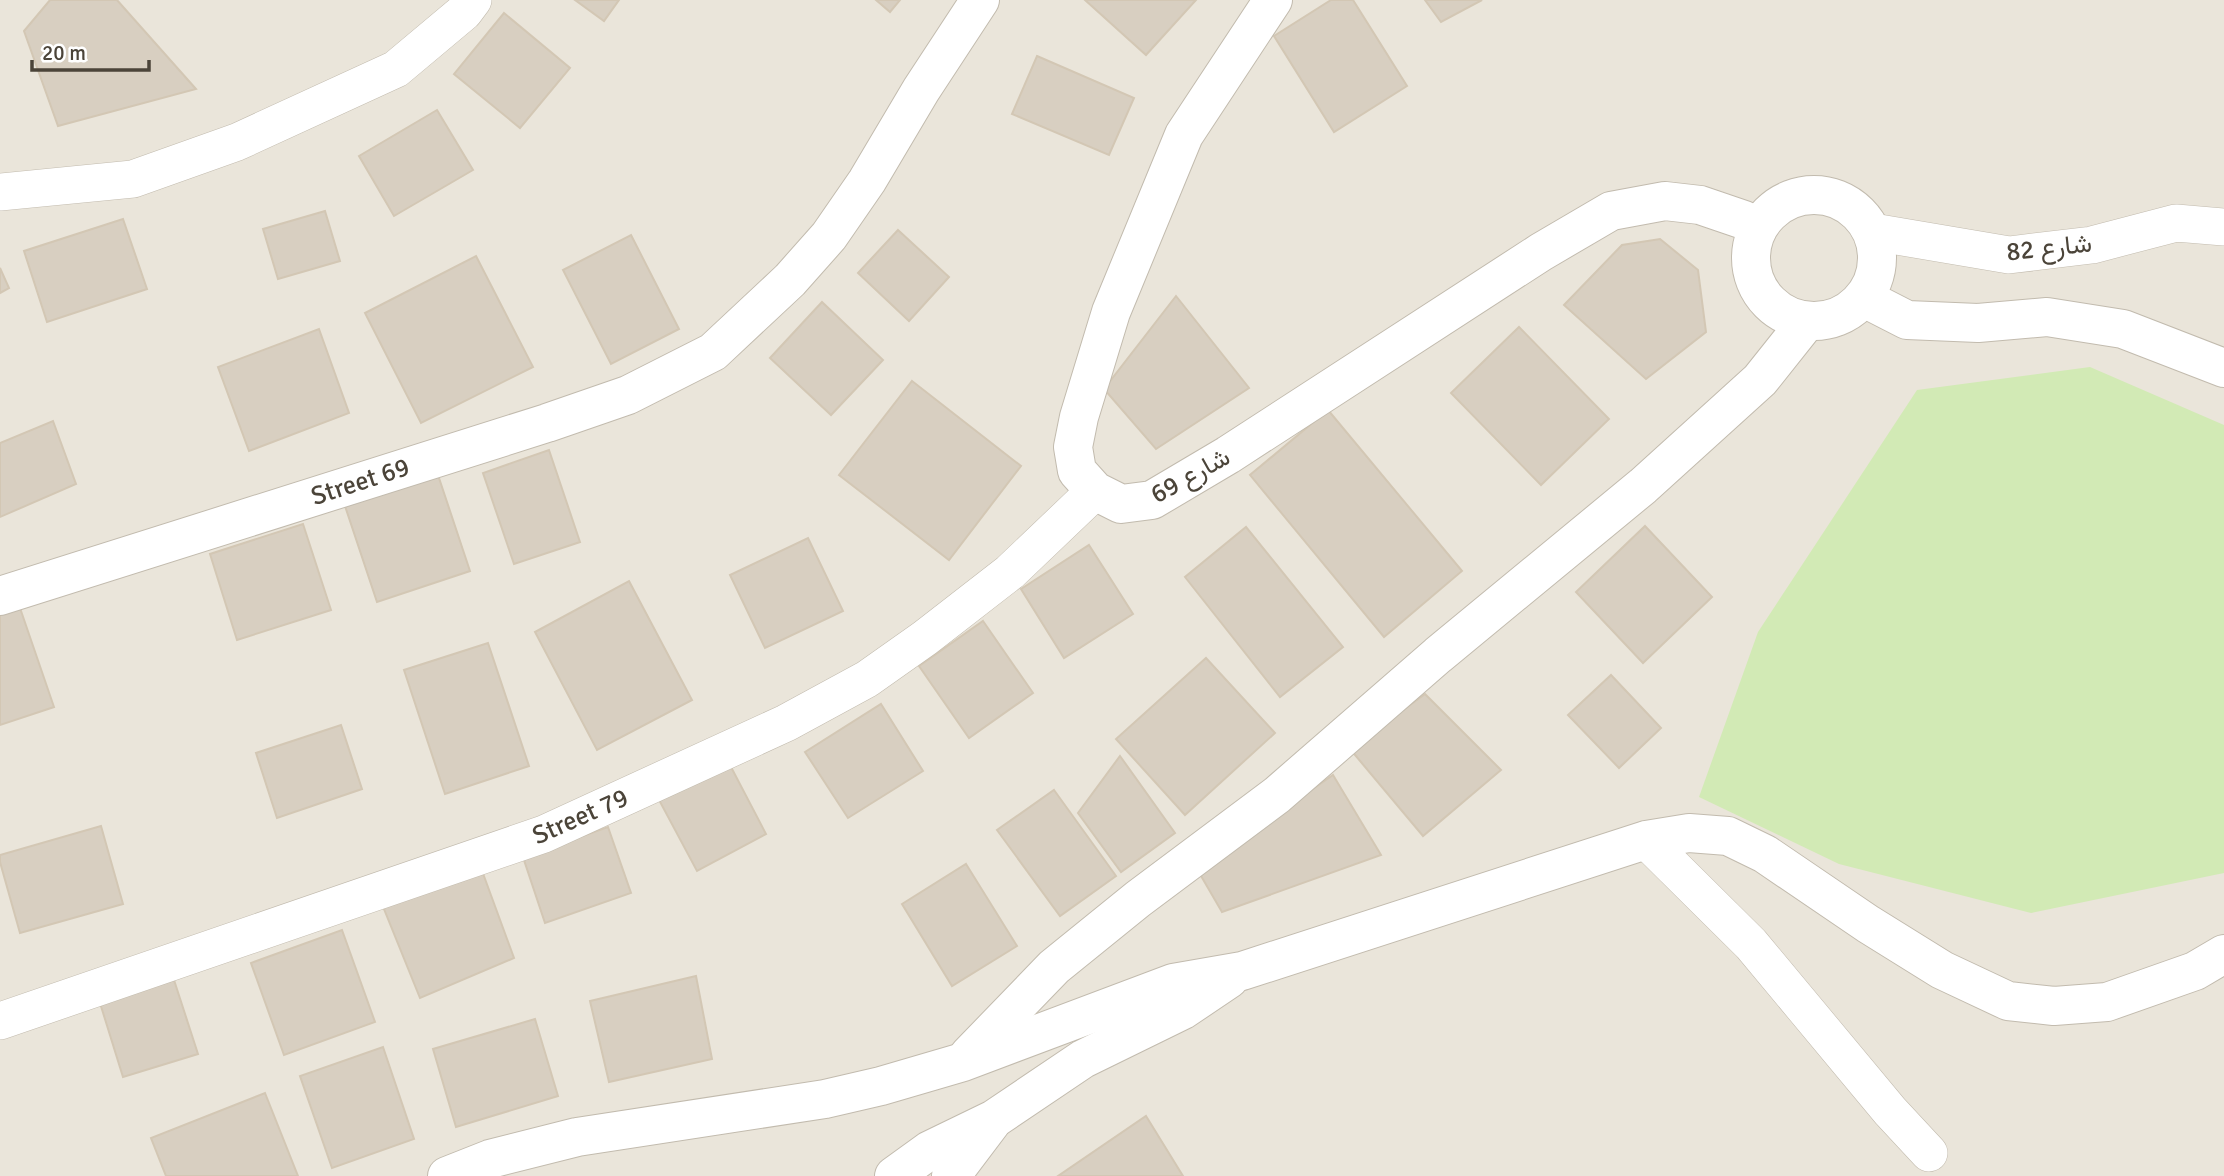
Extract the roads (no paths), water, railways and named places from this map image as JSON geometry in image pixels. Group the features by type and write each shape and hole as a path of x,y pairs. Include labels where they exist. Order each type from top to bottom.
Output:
{"street":[{"path":"0,192 133,179 237,142 396,69 464,12 473,0"},
{"name":"Street 69","path":"0,596 558,419 628,395 713,352 790,280 829,236 867,181 921,90 980,0"},
{"path":"1095,491 1077,471 1073,447 1079,416 1111,312 1184,135 1273,0"},
{"path":"1806,194 1827,195 1846,202 1861,215 1873,232 1878,254 1875,277 1864,298 1839,317 1807,321 1790,317 1774,308 1758,287 1750,262 1752,245 1758,228 1770,212 1787,200 1806,194"},
{"name":"شارع 69","path":"1095,491 1121,504 1152,500 1228,455 1541,252 1611,211 1665,201 1721,211 1758,228"},
{"name":"شارع 82","path":"1873,232 2009,255 2092,245 2176,223 2224,227"},
{"path":"1864,298 1908,320 1978,323 2047,317 2123,330 2224,368"},
{"path":"963,1062 1054,967 1138,899 1277,795 1438,655 1643,486 1760,380 1807,321"},
{"name":"Street 79","path":"0,1021 544,834 786,723 867,679 925,638 1010,572 1095,491"},
{"path":"447,1176 489,1158 577,1137 825,1098 881,1086 963,1062 1173,984 1242,971 1646,840 1689,833 1728,836 1765,854 1942,970 2008,1001 2054,1006 2107,1002 2195,971 2224,954"},
{"path":"1646,840 1751,944 1889,1111 1929,1153"},
{"path":"894,1176 930,1150 994,1119 1083,1059 1183,1010 1242,971"},
{"path":"951,1176 994,1119"}]}
